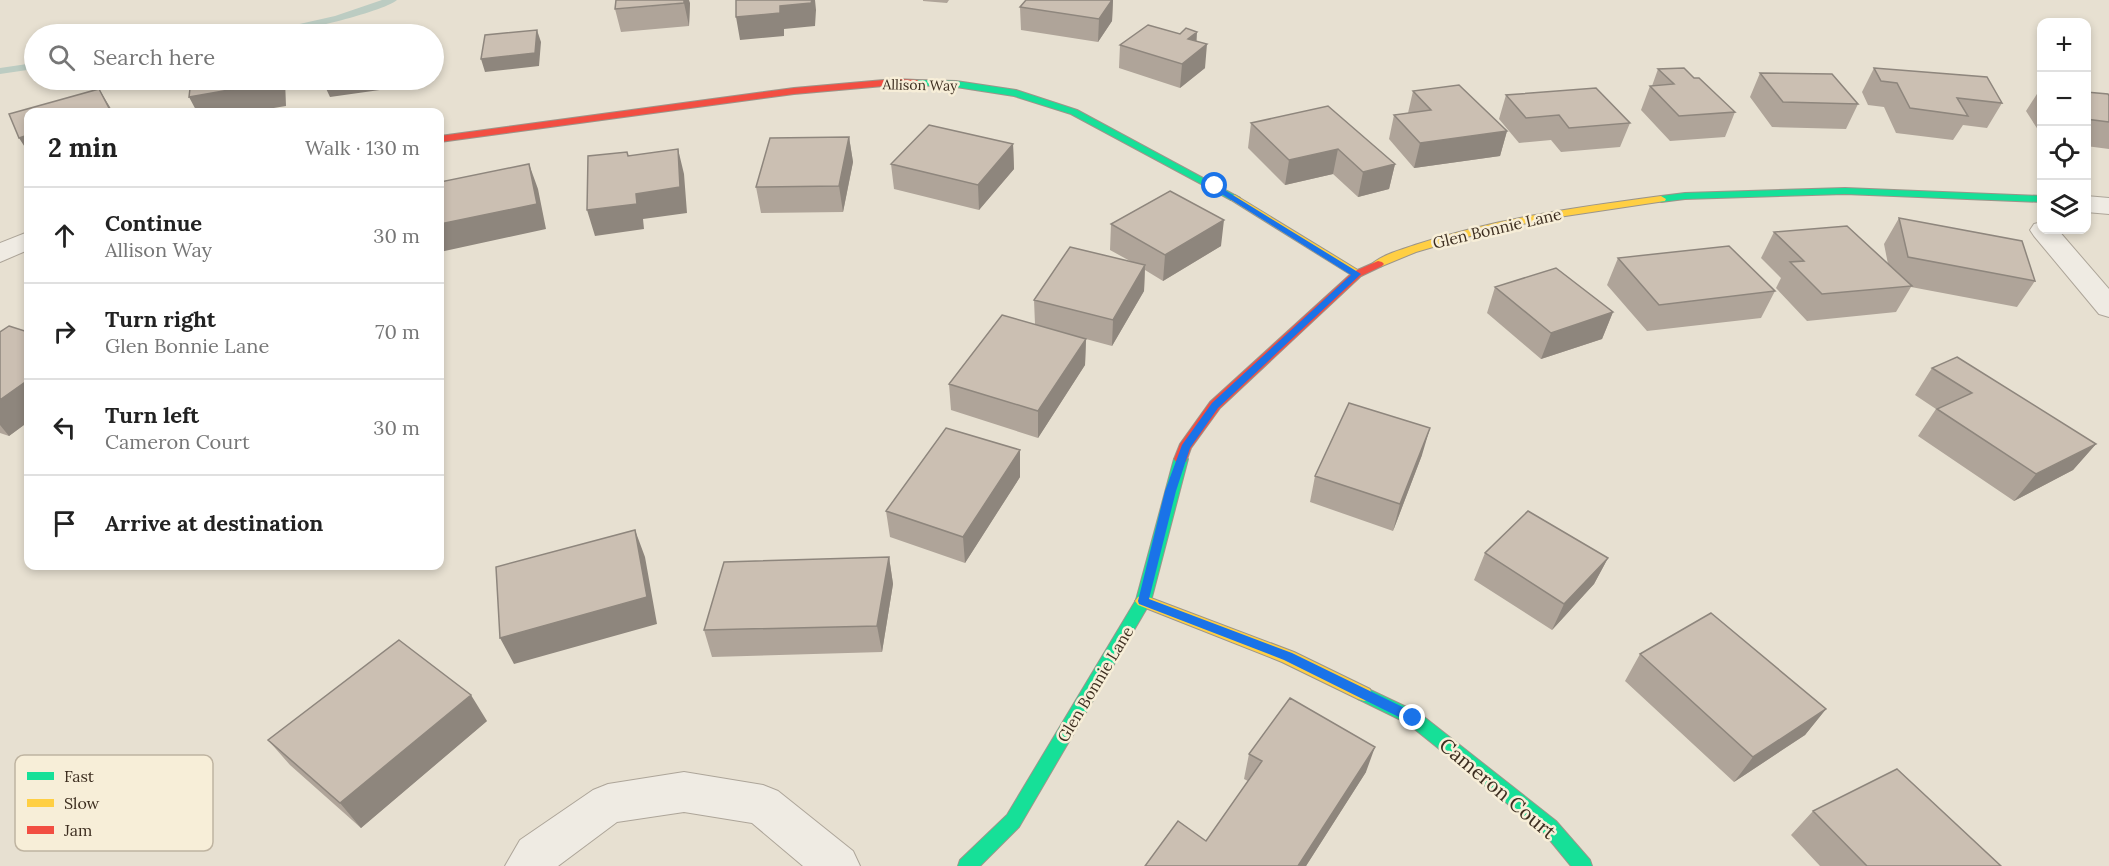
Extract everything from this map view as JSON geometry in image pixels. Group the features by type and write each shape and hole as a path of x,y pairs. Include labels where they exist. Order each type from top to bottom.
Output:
{"street":[{"name":"Allison Way","path":"444,138 794,91 895,82 956,84 1016,93 1074,112 1215,186 1357,274"},
{"name":"Glen Bonnie Lane","path":"967,866 1013,821 1143,601 1170,491 1185,447 1215,405 1357,274 1408,250 1464,232 1549,214 1673,197 1761,192 1845,191 2029,198"},
{"path":"2029,198 2037,215"},
{"path":"2091,204 2109,206"},
{"path":"2048,234 2109,308"},
{"path":"0,254 24,242"},
{"name":"Cameron Court","path":"1143,601 1288,657 1413,718 1550,826 1583,866"},
{"path":"528,866 536,855 608,804 684,792 764,804 837,866"}],"building":[{"path":"616,0 684,0 684,3 615,9"},
{"path":"736,0 812,0 811,3 780,6 780,13 736,17"},
{"path":"1026,0 1112,0 1099,19 1020,7"},
{"path":"1148,25 1180,34 1186,28 1197,32 1188,39 1207,44 1182,64 1120,45"},
{"path":"537,30 535,53 481,59 485,35"},
{"path":"1684,68 1694,78 1699,78 1735,112 1679,116 1650,86 1674,84 1658,69"},
{"path":"1874,68 1987,77 2002,103 1957,98 1968,116 1910,108 1897,83 1881,81"},
{"path":"1760,73 1832,74 1858,104 1783,102"},
{"path":"1459,85 1507,131 1420,143 1394,115 1431,110 1413,91"},
{"path":"1596,88 1630,123 1569,128 1559,115 1526,118 1506,95"},
{"path":"100,90 109,108 31,108"},
{"path":"190,90 229,90 189,97"},
{"path":"2091,92 2108,94 2109,122 2091,120"},
{"path":"1328,106 1395,164 1363,172 1338,149 1289,160 1251,123"},
{"path":"24,110 24,136 19,138 9,114"},
{"path":"929,125 1013,144 978,185 891,164"},
{"path":"849,137 839,186 756,187 770,138"},
{"path":"678,149 680,187 636,194 637,204 587,210 588,156 627,152 628,156"},
{"path":"529,164 537,204 444,223 444,181"},
{"path":"1170,191 1224,220 1165,255 1111,224"},
{"path":"1899,218 2022,241 2035,281 1908,257"},
{"path":"1847,226 1912,286 1822,294 1790,262 1804,261 1774,232"},
{"path":"1729,246 1775,291 1659,305 1618,258"},
{"path":"1070,247 1145,265 1113,320 1034,300"},
{"path":"1556,268 1613,312 1551,333 1495,287"},
{"path":"1002,315 1086,339 1038,411 949,384"},
{"path":"9,326 24,331 24,383 0,400 0,332"},
{"path":"1957,357 2096,444 2036,474 1937,409 1972,393 1932,368"},
{"path":"1349,403 1430,428 1400,504 1315,476"},
{"path":"946,428 1020,450 963,537 886,511"},
{"path":"1528,511 1608,558 1564,604 1485,553"},
{"path":"635,530 647,597 500,638 496,567"},
{"path":"889,557 877,626 704,630 724,562"},
{"path":"1711,613 1826,709 1753,757 1640,654"},
{"path":"399,640 471,695 340,803 268,740"},
{"path":"1290,698 1375,747 1298,866 1145,866 1178,821 1206,841 1262,761 1249,754"},
{"path":"1897,769 2001,866 1867,866 1813,811"}],"waterway":[{"path":"312,24 392,0"},
{"path":"0,71 24,67"}],"traffic: fast":[{"path":"917,83 956,84 1016,93 1074,112 1235,198"},
{"path":"1661,199 1685,196 1845,191 2037,199"},
{"path":"967,866 1013,821 1143,601 1181,459"},
{"path":"1364,694 1413,718 1550,827 1583,866"}],"traffic: slow":[{"path":"1235,198 1357,274"},
{"path":"1378,264 1447,238 1482,229 1552,214 1661,199"},
{"path":"1143,601 1288,657 1364,694"}],"traffic: jam":[{"path":"444,138 794,91 895,82 917,83"},
{"path":"1181,459 1185,447 1215,405 1357,274 1378,264"}],"route":[{"path":"1215,186 1357,274 1215,405 1185,447 1170,491 1143,601 1288,657 1413,718"}]}
